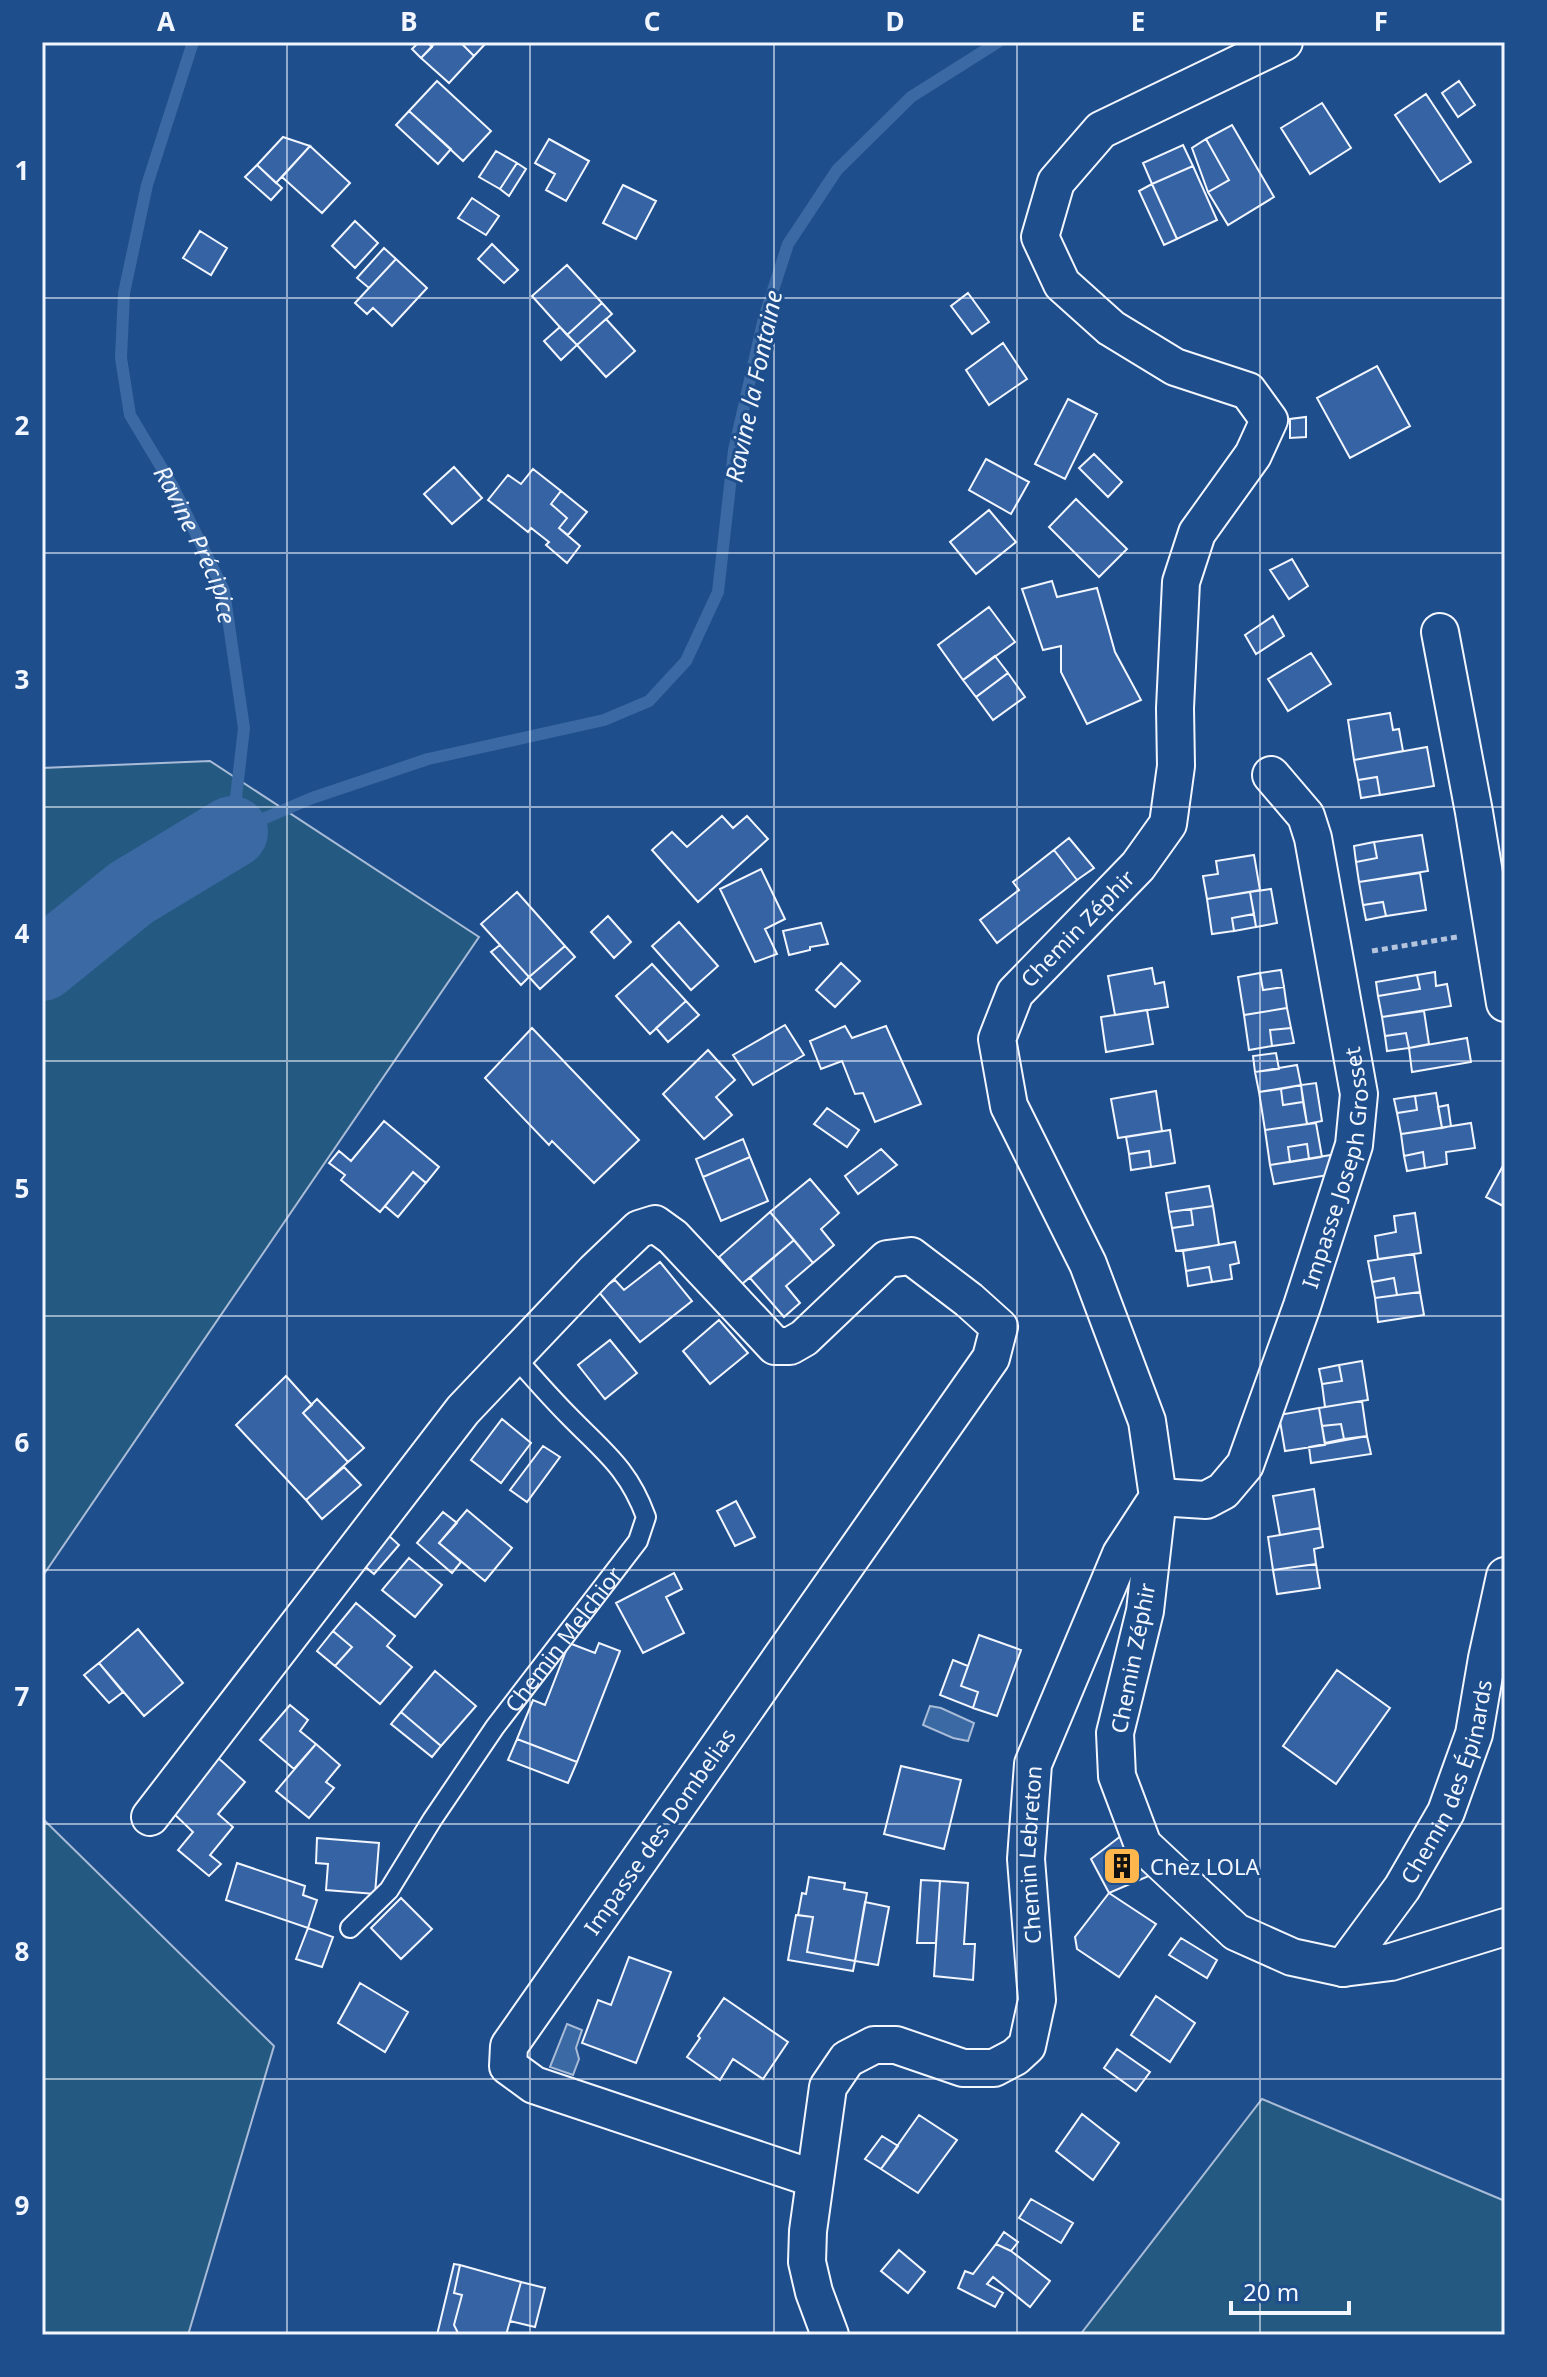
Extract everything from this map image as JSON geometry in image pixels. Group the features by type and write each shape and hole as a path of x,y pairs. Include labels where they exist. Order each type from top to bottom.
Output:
{"street":[{"name":"Chemin Zéphir","path":"1284,42 1101,130 1056,182 1040,237 1062,284 1111,328 1175,367 1248,391 1269,420 1253,455 1197,533 1181,582 1175,708 1176,766 1168,824 1138,866 1015,993 997,1039 1009,1106 1088,1264 1147,1421 1158,1497 1145,1611 1115,1733 1117,1776 1143,1845 1236,1932 1292,1957 1343,1968 1391,1962 1505,1927"},
{"path":"1440,632 1505,1003"},
{"name":"Impasse Joseph Grosset","path":"1158,1497 1206,1500 1223,1491 1245,1465 1302,1306 1354,1145 1359,1094 1309,827 1306,816 1271,775"},
{"name":"Impasse des Dombelias","path":"514,1356 639,1229 655,1224 673,1237 775,1346 790,1346 804,1338 887,1259 911,1256 999,1327 991,1358 509,2046 508,2066 534,2085 815,2179"},
{"path":"150,1817 463,1410 514,1356"},
{"name":"Chemin Lebreton","path":"830,2335 807,2262 808,2231 828,2087 847,2059 874,2045 896,2045 963,2068 994,2068 1015,2057 1027,2046 1037,2000 1026,1859 1033,1764 1121,1554 1158,1497"},
{"name":"Chemin des Épinards","path":"1343,1968 1402,1888 1446,1812 1474,1734 1505,1576"}],"lane":[{"name":"Chemin Melchior","path":"350,1928 389,1890 495,1727 638,1541 646,1517 637,1491 621,1466 568,1415 514,1356"}],"path":[{"path":"1335,958 1493,930"}],"shaded area":[{"path":"210,761 479,937 42,1577 42,768"},
{"path":"930,1706 974,1723 968,1741 923,1725"},
{"path":"42,1818 274,2046 188,2335 42,2335"},
{"path":"567,2024 582,2030 576,2048 579,2059 573,2075 550,2067"},
{"path":"1262,2099 1505,2201 1505,2335 1080,2335"}],"building":[{"path":"419,42 427,42 432,47 421,58 412,49"},
{"path":"436,42 460,42 474,56 449,83 421,58"},
{"path":"460,42 487,42 474,56"},
{"path":"437,81 491,131 463,161 409,111"},
{"path":"1459,81 1475,105 1458,117 1442,93"},
{"path":"1426,94 1471,162 1440,182 1395,115"},
{"path":"1322,103 1351,148 1310,174 1281,128"},
{"path":"409,111 451,149 438,164 396,125"},
{"path":"1232,125 1274,197 1228,225 1208,192 1229,180 1206,139"},
{"path":"283,137 310,146 276,183 257,165"},
{"path":"549,139 589,161 566,201 546,190 555,174 535,163"},
{"path":"1206,139 1229,180 1208,192 1192,148"},
{"path":"1183,145 1193,166 1152,184 1143,163"},
{"path":"310,146 350,183 322,213 282,177"},
{"path":"496,151 517,163 500,189 479,177"},
{"path":"517,163 526,169 509,196 500,189"},
{"path":"257,165 282,188 271,200 245,177"},
{"path":"1193,166 1217,220 1177,239 1152,184"},
{"path":"1152,184 1177,239 1164,245 1139,191"},
{"path":"623,185 656,201 636,239 603,223"},
{"path":"472,198 499,216 486,235 458,218"},
{"path":"355,221 378,243 355,268 332,246"},
{"path":"200,231 227,248 211,275 183,258"},
{"path":"492,244 518,270 504,283 478,259"},
{"path":"384,248 396,259 369,288 357,278"},
{"path":"396,259 427,288 392,326 373,308 367,314 355,303"},
{"path":"567,265 602,303 567,335 532,296"},
{"path":"968,293 989,322 972,334 951,306"},
{"path":"602,303 612,314 577,345 567,335"},
{"path":"606,319 635,351 606,377 577,345"},
{"path":"560,327 577,345 561,360 544,341"},
{"path":"1003,343 1027,379 989,405 966,370"},
{"path":"1377,366 1410,426 1350,458 1317,398"},
{"path":"1068,399 1097,414 1065,479 1035,464"},
{"path":"1306,417 1306,437 1290,438 1290,419"},
{"path":"1094,454 1122,482 1108,497 1079,468"},
{"path":"986,459 1029,482 1011,514 969,490"},
{"path":"454,467 482,498 452,524 424,494"},
{"path":"533,469 561,491 551,504 567,518 559,528 580,546 567,563 546,545 549,542 531,528 528,532 488,500 508,475 521,484"},
{"path":"561,491 587,512 568,535 559,528 567,518 551,504"},
{"path":"1076,499 1127,549 1099,577 1049,527"},
{"path":"989,510 1016,542 976,574 950,542"},
{"path":"1292,559 1308,586 1289,599 1270,570"},
{"path":"1052,581 1057,597 1097,588 1115,652 1141,700 1087,724 1061,672 1061,646 1043,650 1022,589"},
{"path":"989,607 1015,642 963,680 938,645"},
{"path":"1273,616 1284,636 1256,654 1245,635"},
{"path":"1311,653 1331,684 1288,711 1268,679"},
{"path":"995,656 1008,673 976,697 963,680"},
{"path":"1008,673 1025,697 993,720 976,697"},
{"path":"1390,713 1393,730 1399,729 1403,751 1354,760 1348,720"},
{"path":"1427,747 1434,786 1380,795 1377,777 1358,780 1354,760"},
{"path":"1377,777 1380,795 1361,798 1358,780"},
{"path":"722,816 733,828 747,816 768,839 698,902 652,850 672,832 687,847"},
{"path":"1422,835 1428,871 1359,882 1356,862 1377,858 1374,842"},
{"path":"1069,838 1094,868 1077,880 1054,850"},
{"path":"1374,842 1377,858 1356,862 1354,846"},
{"path":"1054,850 1077,880 997,943 980,920 1019,890 1013,882"},
{"path":"1254,855 1260,890 1207,899 1203,876 1218,874 1216,861"},
{"path":"761,869 785,919 765,929 777,954 755,962 720,889"},
{"path":"1420,873 1426,910 1386,916 1383,902 1363,905 1359,882"},
{"path":"1271,889 1277,923 1256,927 1250,892"},
{"path":"517,892 565,946 529,977 481,924"},
{"path":"1250,892 1254,914 1232,918 1234,931 1212,934 1207,899"},
{"path":"1383,902 1386,916 1366,920 1363,905"},
{"path":"1254,914 1256,927 1234,931 1232,918"},
{"path":"608,916 631,942 614,958 591,932"},
{"path":"679,922 718,966 691,990 652,946"},
{"path":"821,923 828,944 789,955 783,931"},
{"path":"500,945 529,977 521,985 491,952"},
{"path":"565,946 575,957 540,989 529,977"},
{"path":"841,963 860,981 835,1007 816,990"},
{"path":"652,964 686,1001 650,1034 616,996"},
{"path":"1152,968 1155,984 1164,982 1168,1007 1115,1015 1108,976"},
{"path":"1281,970 1284,987 1263,990 1260,973"},
{"path":"1435,972 1436,986 1447,984 1451,1006 1382,1017 1378,996 1420,989 1417,975"},
{"path":"1260,973 1263,990 1284,987 1287,1008 1244,1015 1238,977"},
{"path":"1417,975 1420,989 1378,996 1376,982"},
{"path":"686,1001 699,1015 668,1042 656,1028"},
{"path":"1287,1008 1291,1028 1270,1030 1272,1046 1249,1050 1244,1015"},
{"path":"1147,1010 1153,1044 1106,1052 1101,1017"},
{"path":"1424,1011 1429,1044 1409,1048 1406,1033 1385,1036 1382,1017"},
{"path":"785,1025 804,1055 753,1085 733,1055"},
{"path":"845,1026 852,1038 886,1026 921,1104 875,1122 863,1093 855,1094 842,1061 821,1069 810,1041"},
{"path":"532,1028 639,1140 594,1183 552,1141 549,1145 485,1078"},
{"path":"1291,1028 1294,1043 1272,1046 1270,1030"},
{"path":"1406,1033 1409,1048 1387,1051 1385,1036"},
{"path":"1467,1038 1471,1062 1412,1072 1409,1048"},
{"path":"708,1050 735,1080 716,1097 732,1115 704,1139 663,1094"},
{"path":"1276,1053 1279,1069 1255,1072 1253,1056"},
{"path":"1297,1065 1301,1085 1259,1092 1255,1072"},
{"path":"1316,1083 1322,1121 1307,1124 1301,1085"},
{"path":"1301,1085 1303,1102 1283,1105 1281,1089"},
{"path":"1281,1089 1283,1105 1303,1102 1307,1124 1265,1130 1259,1092"},
{"path":"1156,1091 1162,1131 1118,1138 1111,1099"},
{"path":"1436,1093 1442,1128 1401,1134 1397,1113 1417,1110 1415,1096"},
{"path":"1415,1096 1417,1110 1397,1113 1394,1099"},
{"path":"1448,1105 1451,1126 1442,1128 1438,1107"},
{"path":"827,1108 859,1130 847,1147 814,1124"},
{"path":"384,1121 439,1167 426,1183 413,1172 380,1212 341,1180 345,1175 329,1163 339,1151 351,1161"},
{"path":"1316,1123 1322,1157 1309,1159 1307,1144 1288,1147 1290,1162 1270,1165 1265,1130"},
{"path":"1471,1123 1475,1148 1446,1152 1447,1164 1425,1168 1423,1152 1404,1156 1401,1134"},
{"path":"1170,1130 1175,1163 1151,1167 1149,1151 1129,1154 1126,1137"},
{"path":"743,1139 750,1157 703,1177 696,1159"},
{"path":"1307,1144 1309,1159 1290,1162 1288,1147"},
{"path":"881,1149 897,1165 858,1194 845,1176"},
{"path":"1149,1151 1151,1167 1131,1170 1129,1154"},
{"path":"1423,1152 1425,1168 1407,1171 1404,1156"},
{"path":"1331,1155 1334,1174 1274,1184 1270,1165"},
{"path":"750,1157 768,1201 721,1221 703,1177"},
{"path":"1505,1162 1505,1207 1486,1197"},
{"path":"413,1172 426,1183 398,1217 385,1206"},
{"path":"810,1179 839,1213 821,1229 834,1245 813,1263 770,1212"},
{"path":"1209,1186 1213,1206 1169,1212 1166,1193"},
{"path":"1213,1206 1219,1245 1176,1251 1172,1228 1193,1225 1191,1209"},
{"path":"1191,1209 1193,1225 1172,1228 1169,1212"},
{"path":"770,1212 794,1240 742,1284 719,1257"},
{"path":"1415,1213 1421,1253 1378,1259 1375,1236 1396,1232 1394,1216"},
{"path":"794,1240 813,1263 786,1286 800,1303 784,1317 750,1278"},
{"path":"1235,1242 1239,1263 1230,1265 1232,1279 1212,1282 1209,1267 1186,1271 1183,1251"},
{"path":"1414,1254 1420,1292 1397,1295 1394,1278 1372,1282 1368,1261"},
{"path":"660,1262 692,1301 640,1342 598,1291 615,1280 624,1290"},
{"path":"1209,1267 1212,1282 1188,1286 1186,1271"},
{"path":"1394,1278 1397,1295 1375,1298 1372,1282"},
{"path":"1420,1292 1424,1315 1378,1322 1375,1298"},
{"path":"719,1320 748,1353 710,1384 683,1351"},
{"path":"610,1340 637,1373 605,1399 578,1365"},
{"path":"1362,1361 1368,1400 1325,1407 1322,1384 1342,1381 1339,1365"},
{"path":"1339,1365 1342,1381 1322,1384 1319,1369"},
{"path":"286,1376 312,1405 303,1413 348,1462 306,1500 236,1425"},
{"path":"317,1399 364,1448 348,1462 303,1413"},
{"path":"1362,1401 1367,1436 1344,1439 1341,1424 1322,1426 1319,1408"},
{"path":"1319,1408 1325,1445 1285,1451 1279,1415"},
{"path":"502,1419 531,1443 501,1483 471,1460"},
{"path":"1341,1424 1344,1439 1325,1443 1322,1426"},
{"path":"1367,1436 1371,1454 1311,1463 1309,1447"},
{"path":"543,1446 560,1457 527,1502 510,1490"},
{"path":"344,1467 361,1485 322,1519 306,1500"},
{"path":"1314,1489 1320,1528 1280,1535 1273,1496"},
{"path":"736,1501 755,1537 735,1546 717,1511"},
{"path":"467,1510 512,1548 485,1581 439,1543"},
{"path":"443,1512 457,1523 439,1543 461,1562 452,1573 417,1543"},
{"path":"1320,1528 1323,1547 1314,1549 1316,1564 1273,1570 1268,1537"},
{"path":"387,1534 399,1545 374,1574 362,1564"},
{"path":"409,1558 442,1585 415,1617 382,1590"},
{"path":"1316,1564 1320,1588 1277,1594 1273,1570"},
{"path":"674,1573 682,1589 666,1597 684,1633 643,1653 616,1603"},
{"path":"356,1603 395,1636 387,1646 412,1667 380,1704 335,1666 352,1647 333,1631"},
{"path":"138,1629 183,1683 144,1716 99,1663"},
{"path":"333,1631 352,1647 335,1666 317,1651"},
{"path":"979,1635 1021,1650 997,1716 973,1708 978,1692 961,1686"},
{"path":"569,1643 595,1653 599,1643 620,1651 577,1762 517,1739 533,1700 545,1705"},
{"path":"953,1660 968,1666 961,1686 978,1692 973,1708 940,1695"},
{"path":"99,1663 123,1692 109,1703 84,1675"},
{"path":"1337,1670 1390,1708 1336,1784 1283,1746"},
{"path":"435,1671 476,1706 441,1746 401,1712"},
{"path":"290,1705 308,1720 300,1731 316,1744 294,1769 260,1740"},
{"path":"401,1712 441,1746 432,1757 391,1724"},
{"path":"517,1739 577,1762 568,1783 508,1760"},
{"path":"316,1744 340,1765 326,1782 334,1788 309,1818 276,1791"},
{"path":"216,1756 245,1782 218,1814 233,1827 210,1855 221,1864 209,1876 178,1850 193,1832 170,1810"},
{"path":"901,1766 961,1780 944,1849 884,1834"},
{"name":"Chez LOLA","path":"1122,1835 1156,1873 1109,1893 1091,1859"},
{"path":"317,1838 379,1843 375,1894 326,1890 328,1864 316,1863"},
{"path":"237,1863 305,1886 303,1895 317,1900 308,1928 226,1900"},
{"path":"809,1877 845,1883 844,1889 867,1893 855,1961 807,1952 813,1917 798,1915"},
{"path":"921,1880 940,1881 936,1943 917,1943"},
{"path":"940,1881 968,1883 964,1944 975,1944 973,1980 934,1976"},
{"path":"1109,1893 1156,1924 1119,1977 1077,1949 1075,1937"},
{"path":"401,1898 432,1929 401,1959 371,1928"},
{"path":"865,1902 889,1907 878,1965 855,1961"},
{"path":"796,1915 813,1917 807,1952 855,1961 853,1971 788,1960"},
{"path":"308,1928 333,1937 322,1967 296,1959"},
{"path":"1181,1938 1217,1960 1207,1978 1169,1955"},
{"path":"629,1957 671,1972 636,2063 582,2043 598,2000 611,2005"},
{"path":"360,1983 408,2012 385,2052 338,2023"},
{"path":"1156,1996 1195,2023 1170,2062 1131,2035"},
{"path":"724,1998 788,2042 763,2079 733,2059 720,2080 687,2057"},
{"path":"1117,2049 1150,2072 1136,2091 1104,2068"},
{"path":"1082,2114 1119,2143 1093,2180 1056,2151"},
{"path":"919,2115 957,2140 918,2193 881,2169"},
{"path":"882,2136 898,2146 881,2169 865,2159"},
{"path":"1031,2199 1073,2223 1061,2243 1019,2218"},
{"path":"1004,2232 1018,2242 1011,2251 996,2244"},
{"path":"996,2244 1011,2251 1050,2281 1030,2307 993,2277 987,2284 1003,2293 995,2307 958,2288 965,2271 973,2274"},
{"path":"899,2250 925,2272 908,2293 881,2271"},
{"path":"454,2264 460,2265 454,2293 462,2295 454,2325 459,2335 437,2335"},
{"path":"460,2265 521,2282 506,2335 459,2335 454,2325 462,2295 454,2293"},
{"path":"521,2282 545,2288 535,2327 510,2321"}],"waterway":[{"name":"Ravine la Fontaine","path":"193,42 147,185 124,293 121,358 130,415 172,485 224,591 244,728 232,832 312,798 428,759 604,720 649,701 686,661 718,592 734,450 764,318 788,244 837,170 911,97 998,42"},
{"name":"Ravine Précipice","path":"42,965 131,893 232,832"}],"place":[{"name":"Chez LOLA","path":"1122,1866"}]}
